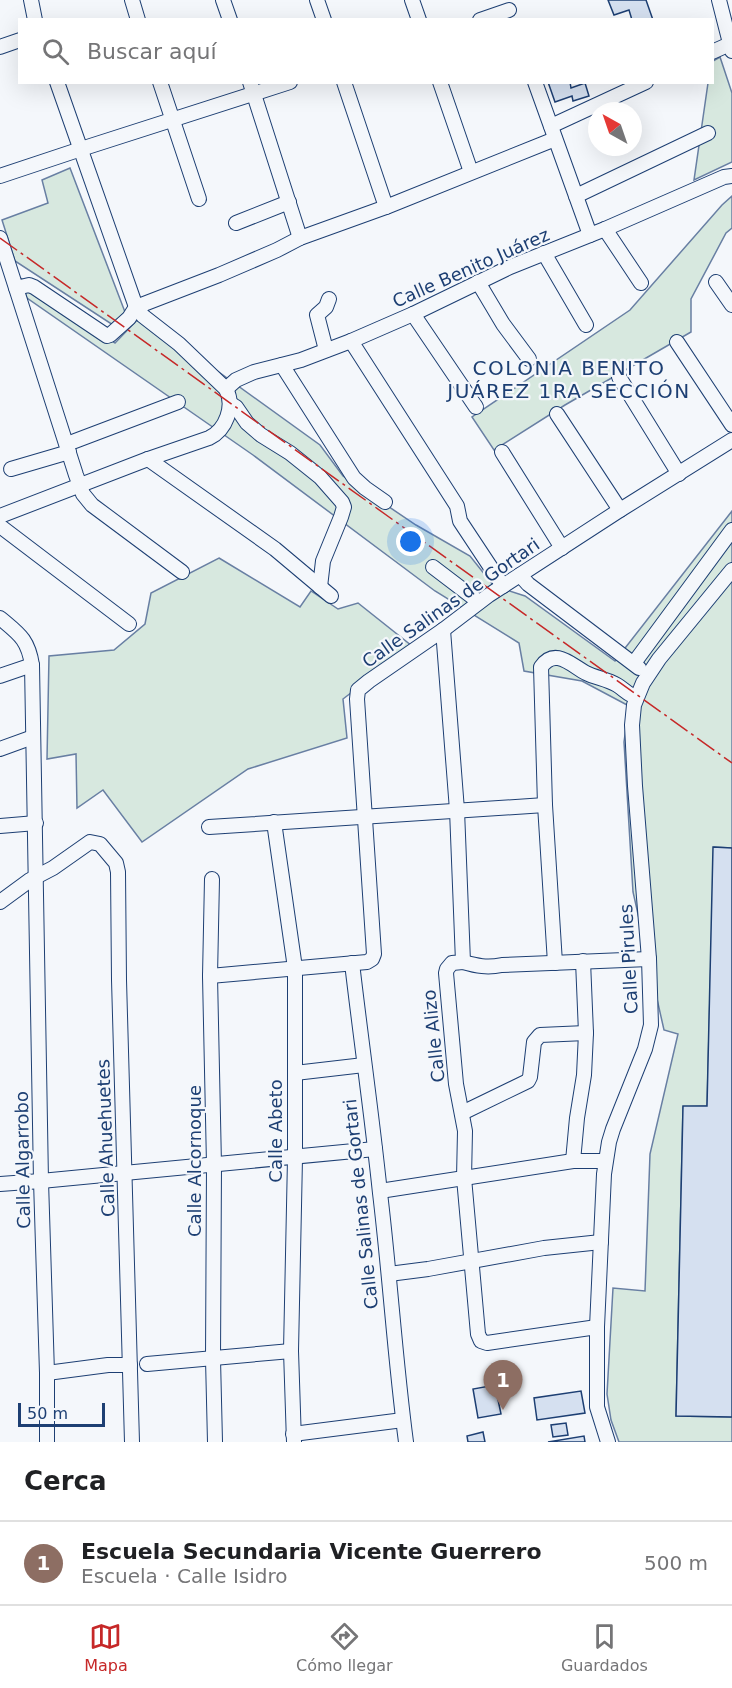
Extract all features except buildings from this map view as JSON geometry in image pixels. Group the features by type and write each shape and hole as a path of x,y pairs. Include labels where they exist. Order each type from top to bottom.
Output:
{"street":[{"path":"132,0 137,18"},
{"path":"224,0 229,18"},
{"path":"317,0 323,18"},
{"path":"412,0 418,18"},
{"path":"714,52 731,48 719,0"},
{"path":"30,2 35,18"},
{"path":"486,18 509,10"},
{"path":"0,47 18,41"},
{"path":"0,516 80,484 216,435 231,404 226,389 184,348 151,323 136,307 58,84"},
{"path":"161,84 199,199"},
{"path":"0,176 173,120 252,88 277,84"},
{"path":"345,84 386,207"},
{"path":"441,84 471,172"},
{"path":"536,84 590,235"},
{"path":"16,288 29,285 34,287 107,336 129,318 136,307 277,250 300,238 386,207 471,172 553,133 642,84"},
{"path":"252,88 300,238"},
{"path":"576,196 708,133"},
{"name":"Calle Benito Juárez","path":"226,389 241,377 301,360 351,341 478,282 724,177 732,176"},
{"path":"236,223 289,202"},
{"path":"605,229 641,283"},
{"path":"0,238 2,254 16,288 86,498 92,505 182,572"},
{"path":"544,254 586,325"},
{"path":"478,282 503,324 528,359"},
{"path":"716,282 732,305"},
{"path":"326,350 317,315 326,307 328,299"},
{"path":"413,314 476,407"},
{"path":"351,341 457,506 460,521 503,586"},
{"path":"677,342 732,425"},
{"path":"282,365 354,477 365,488 386,502"},
{"path":"619,377 679,474"},
{"path":"11,469 178,402"},
{"path":"148,459 275,549 325,592 323,561 342,517 344,507 340,499 320,477 247,423 231,404"},
{"path":"557,414 620,510"},
{"name":"Calle Salinas de Gortari","path":"406,1442 380,1191 352,963 367,962 374,954 358,690 479,602 732,440"},
{"path":"502,452 562,548"},
{"path":"0,526 129,624"},
{"path":"634,663 732,530"},
{"path":"433,567 479,602"},
{"name":"Calle Pirules","path":"608,1442 597,1407 597,1327 605,1161 613,1129 650,1034 651,1015 649,959 633,751 633,715 637,697 647,675 732,570"},
{"path":"520,575 528,584 647,675"},
{"path":"0,618 25,642 30,651 32,665 0,676"},
{"path":"443,630 457,810 463,962 491,967 649,959"},
{"path":"555,963 545,805 541,667 546,660 553,658 567,661 585,672 614,683 637,697"},
{"name":"Calle Algarrobo","path":"32,665 47,1442"},
{"path":"0,749 33,737"},
{"path":"209,826 545,805"},
{"path":"0,826 36,822"},
{"name":"Calle Abeto","path":"274,822 295,968 295,1158 291,1351 293,1438"},
{"name":"Calle Ahuehuetes","path":"36,876 53,868 85,844 96,842 102,845 117,865 132,1442"},
{"path":"0,902 36,876"},
{"name":"Calle Alcornoque","path":"212,879 210,976 214,1165 214,1442"},
{"path":"573,1161 584,1075 586,1033 583,961"},
{"name":"Calle Alizo","path":"463,962 452,963 446,973 456,1084 466,1146 464,1178 478,1334 481,1341 488,1344 597,1327"},
{"path":"210,976 352,963"},
{"path":"462,1113 528,1081 534,1042 540,1035 586,1033"},
{"path":"295,1073 364,1065"},
{"path":"0,1184 375,1149"},
{"path":"380,1191 573,1161 605,1161"},
{"path":"389,1274 544,1248 601,1242"},
{"path":"147,1364 291,1351"},
{"path":"47,1373 108,1365 130,1365"},
{"path":"293,1438 403,1420"}],"shaded area":[{"path":"720,57 732,93 732,162 694,180 708,84 714,84 714,60"},
{"path":"70,168 125,312 113,325 15,261 2,220 48,203 42,180"},
{"path":"732,196 732,228 726,233 691,299 691,332 565,405 494,450 472,417 630,310"},
{"path":"19,277 115,343 141,316 320,445 343,476 416,525 470,556 494,586 525,596 615,661 732,511 732,848 714,847 707,1106 683,1107 676,1416 732,1417 732,1442 619,1442 611,1420 607,1394 613,1288 645,1291 650,1154 678,1034 664,1030 633,892 624,742 629,706 582,681 524,671 519,643 435,591 253,455 27,298"},
{"path":"219,558 300,607 311,591 338,609 358,603 412,646 343,699 347,738 248,769 142,842 103,790 77,808 76,754 47,759 49,656 114,650 145,624 151,593"}],"power":[{"path":"0,238 732,763"}],"place":[{"name":"Escuela Secundaria Vicente Guerrero","path":"503,1410"}],"district":[{"name":"COLONIA BENITO JUÁREZ 1RA SECCIÓN","path":"569,380"}]}
